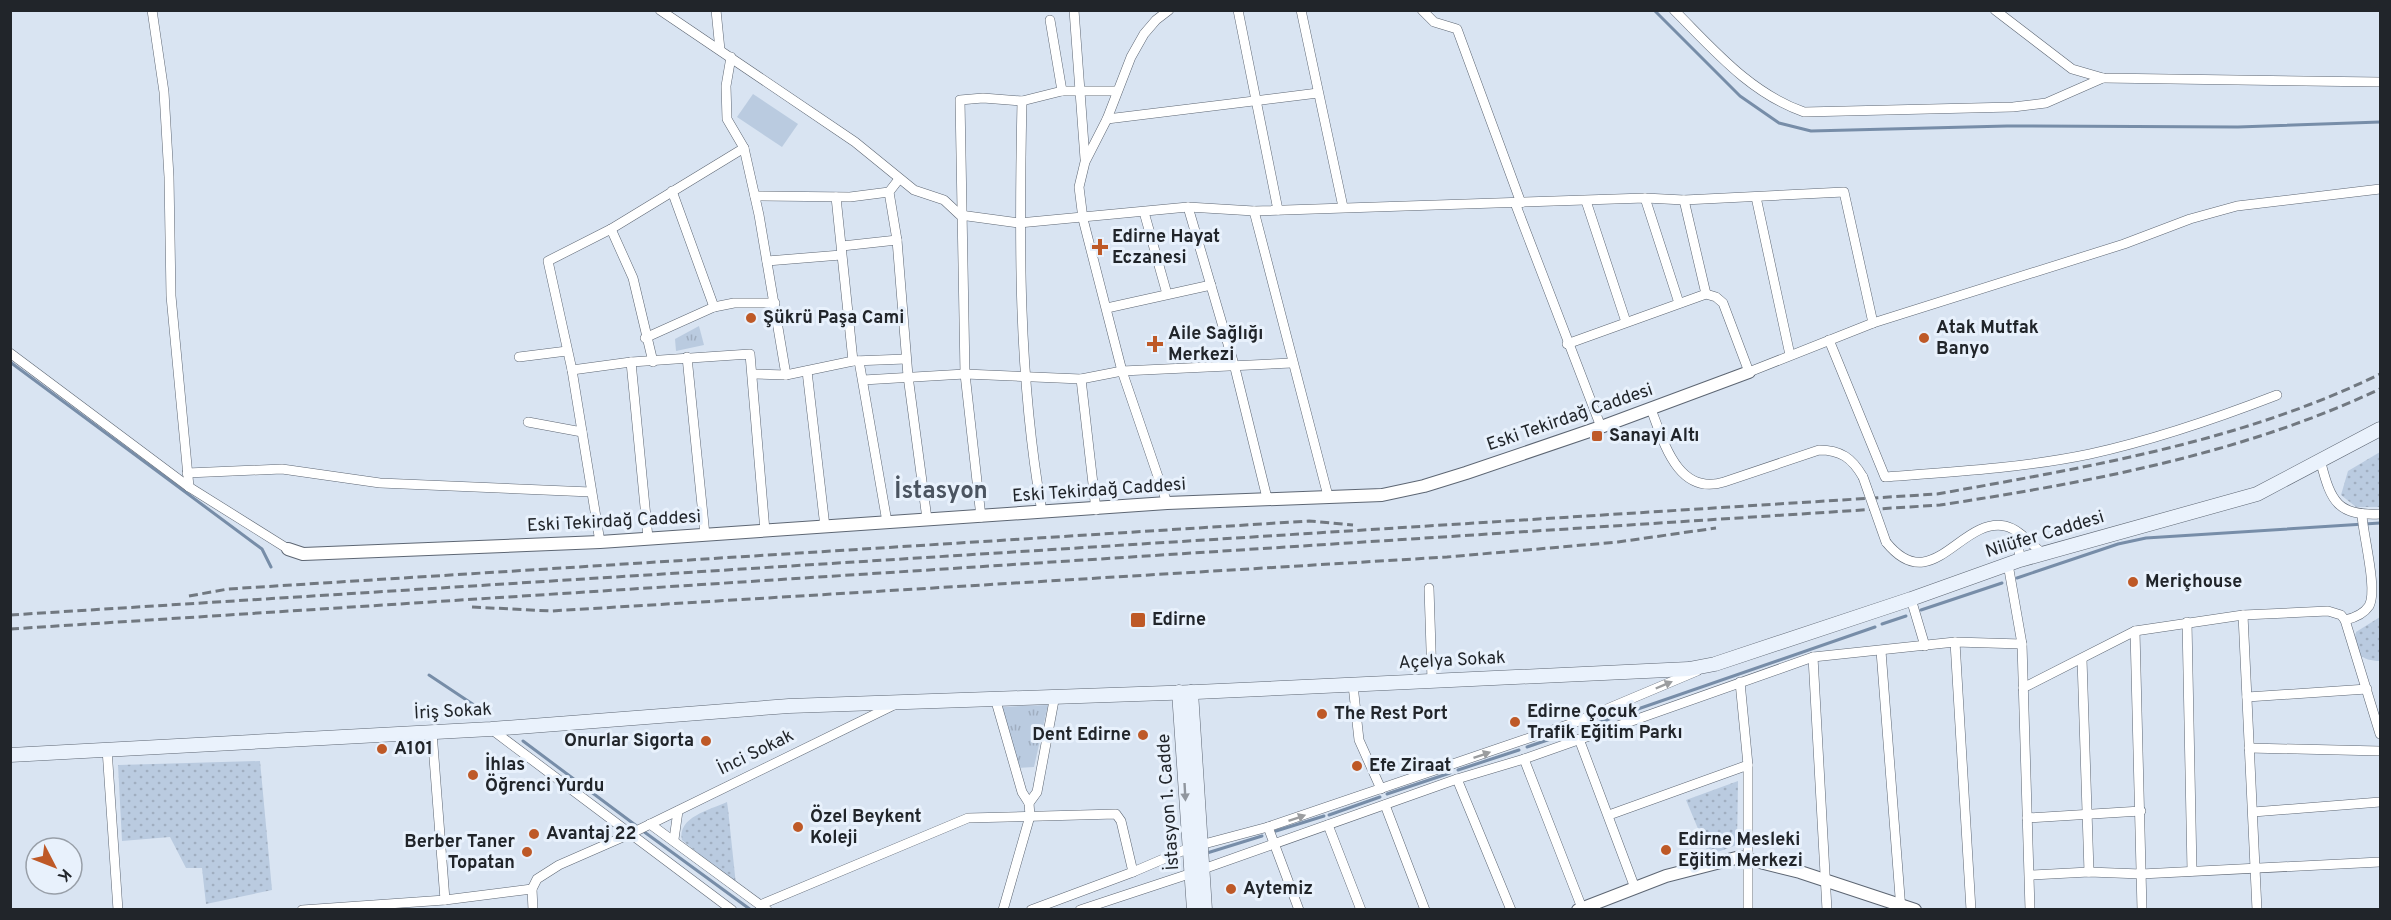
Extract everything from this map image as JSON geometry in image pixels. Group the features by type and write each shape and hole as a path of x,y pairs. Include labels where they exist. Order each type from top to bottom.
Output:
{"main road":[{"name":"Nilüfer Caddesi","path":"1715,664 2042,553 2257,494 2380,429"},
{"name":"Açelya Sokak","path":"1185,692 1664,672 1715,664"},
{"name":"İnci Sokak","path":"898,703 1055,695 1185,692"},
{"name":"İstasyon 1. Cadde","path":"1185,692 1197,871 1205,909"},
{"name":"İriş Sokak","path":"10,755 491,729 789,706 898,703"},
{"name":"İstasyon 1. Cadde","path":"1194,909 1197,871"}],"street":[{"path":"152,10 164,92 169,177 171,296 189,487"},
{"path":"660,10 855,142 914,190 944,200 960,215 1019,223 1083,219 1188,207 1254,211 1646,198 1684,200 1844,192 1873,323"},
{"path":"716,10 720,50"},
{"path":"1074,10 1085,162"},
{"path":"1167,504 1122,371 1083,219 1079,187 1085,162 1107,119 1116,91 1144,34 1169,10"},
{"path":"1238,10 1278,210"},
{"path":"1301,10 1343,207"},
{"path":"1422,10 1434,22 1457,29 1567,344 1601,427"},
{"path":"1674,10 1749,84 1780,104 1804,112 2046,103 2103,78"},
{"path":"1995,10 2072,69 2103,78 2380,82"},
{"path":"1050,20 1062,91"},
{"path":"731,57 726,86 727,119 744,148 775,303 786,375"},
{"path":"981,517 965,374 960,215 960,100 983,98 1022,101 1062,91 1116,91"},
{"path":"1107,119 1318,93"},
{"path":"1022,101 1019,223 1025,376 1032,454 1042,512"},
{"path":"600,542 572,370 548,261 611,229 744,148"},
{"path":"898,179 889,192 897,240 906,359 927,519"},
{"path":"1567,344 1706,294 1716,297 1723,303 1749,372 1873,323 2237,206 2380,189"},
{"path":"672,191 714,307"},
{"path":"755,196 836,197 889,192"},
{"path":"836,197 856,361 863,380 887,522"},
{"path":"1756,197 1790,355"},
{"path":"1646,198 1679,303"},
{"path":"1684,200 1706,294"},
{"path":"1586,201 1626,322"},
{"path":"1188,207 1235,368 1267,498"},
{"path":"1254,211 1328,496"},
{"path":"1144,212 1167,294"},
{"path":"611,229 633,278 645,338 653,362"},
{"path":"767,261 842,251 897,240"},
{"path":"1107,308 1211,285"},
{"path":"645,338 714,307 734,303 775,303"},
{"path":"1829,340 1885,477 1978,470 2088,454 2186,429 2277,395"},
{"path":"519,357 567,351"},
{"path":"10,353 189,487 288,549"},
{"path":"572,370 631,362 750,354 765,531"},
{"path":"687,357 705,535"},
{"path":"753,374 786,375 856,361 906,359"},
{"path":"631,362 648,537"},
{"path":"863,380 965,374 1081,379 1122,371 1235,368 1292,363"},
{"path":"807,371 825,526"},
{"name":"Eski Tekirdağ Caddesi","path":"288,549 303,554 600,542 1167,504 1267,498 1382,495 1424,486 1601,427 1749,372"},
{"path":"1081,379 1096,510"},
{"path":"1651,409 1677,467 1699,485 1711,486 1819,450 1833,450 1856,464 1863,477 1886,542 1902,557 1921,562 1945,554 1984,528 2002,526 2018,532 2042,553"},
{"path":"528,422 582,432"},
{"path":"2321,462 2333,498 2347,512 2362,515 2380,514"},
{"path":"188,473 282,469 380,483 591,492"},
{"path":"2023,688 2135,632 2243,615 2328,611 2345,620 2354,618 2363,612 2371,598 2362,515"},
{"path":"2018,532 2014,562 2022,644 2030,909"},
{"path":"1429,588 1432,680"},
{"path":"1911,599 1925,646"},
{"path":"2243,615 2257,909"},
{"path":"2345,620 2380,734"},
{"path":"2187,622 2192,871"},
{"path":"2135,632 2142,909"},
{"path":"1080,909 1197,871 1457,779 1524,759 1740,681 1814,657 1955,642 2022,644"},
{"path":"1955,642 1971,909"},
{"path":"1881,651 1901,908"},
{"path":"1814,657 1827,909"},
{"path":"2082,659 2089,872"},
{"path":"1031,909 1195,847 1268,827 1576,722 1715,664"},
{"path":"1740,681 1748,765 1748,909"},
{"path":"1353,685 1359,740 1381,789"},
{"path":"2247,697 2367,688"},
{"path":"1029,803 1036,792 1055,695"},
{"path":"995,698 1022,792 1029,803 1030,816 1003,909"},
{"name":"İnci Sokak","path":"532,890 537,879 559,865 630,834 898,703"},
{"path":"491,729 732,909"},
{"path":"432,732 445,900"},
{"path":"1579,740 1635,888"},
{"path":"2249,748 2380,751"},
{"path":"107,749 118,909"},
{"path":"1524,759 1580,909 1635,888 1719,861 1740,857 1825,880 1901,908 1915,909"},
{"path":"1609,815 1748,765"},
{"path":"1457,779 1511,909"},
{"path":"2253,812 2380,802"},
{"path":"1385,805 1425,909"},
{"path":"674,839 678,811"},
{"path":"2027,818 2141,811"},
{"path":"650,824 674,839 763,907 968,818 1116,814 1121,821 1133,872"},
{"path":"1328,825 1361,909"},
{"path":"1268,827 1299,909"},
{"path":"2030,875 2089,872 2141,874 2380,862"},
{"path":"302,909 356,908 532,890 533,909"}],"green space":[{"path":"753,94 798,124 782,147 737,117"},
{"path":"699,326 704,345 676,351 675,339"},
{"path":"2380,452 2380,507 2356,507 2341,495 2348,471"},
{"path":"2380,617 2380,661 2374,661 2359,654 2355,639 2356,632"},
{"path":"1048,705 1034,767 1017,768 1000,707"},
{"path":"260,761 272,890 206,904 202,868 186,868 170,837 122,841 118,765"},
{"path":"1738,781 1737,845 1709,855 1686,800"},
{"path":"727,802 736,885 682,840 682,832 690,820 704,811"}],"waterway":[{"path":"1654,10 1740,96 1779,123 1811,131 2007,126 2238,127 2380,122"},
{"path":"10,362 262,549 271,567"},
{"path":"2017,578 2118,544 2146,538 2380,523"},
{"path":"1921,610 2002,583"},
{"path":"1882,624 1906,616"},
{"path":"1583,728 1875,627"},
{"path":"429,675 483,711"},
{"path":"1527,747 1574,731"},
{"path":"523,741 638,827"},
{"path":"1458,770 1519,750"},
{"path":"1387,794 1450,773"},
{"path":"1329,815 1380,797"},
{"path":"1276,831 1324,816"},
{"path":"643,831 751,910"},
{"path":"1207,853 1262,836"}],"railway":[{"path":"10,615 1937,494 2107,462 2219,435 2327,398 2380,374"},
{"path":"10,629 1940,505 2053,486 2165,463 2274,431 2328,412 2380,389"},
{"path":"189,596 228,589 1309,521 1353,525"},
{"path":"472,607 551,611 1447,557 1618,542 1716,528"}],"place":[{"name":"Edirne Hayat Eczanesi","path":"1100,247"},
{"name":"Şükrü Paşa Cami","path":"751,318"},
{"name":"Atak Mutfak Banyo","path":"1924,338"},
{"name":"Aile Sağlığı Merkezi","path":"1155,344"},
{"name":"Sanayi Altı","path":"1597,436"},
{"name":"Meriçhouse","path":"2133,582"},
{"name":"Edirne","path":"1138,620"},
{"name":"The Rest Port","path":"1322,714"},
{"name":"Edirne Çocuk Trafik Eğitim Parkı","path":"1515,722"},
{"name":"Dent Edirne","path":"1143,735"},
{"name":"Onurlar Sigorta","path":"706,741"},
{"name":"A101","path":"382,749"},
{"name":"Efe Ziraat","path":"1357,766"},
{"name":"İhlas Öğrenci Yurdu","path":"473,775"},
{"name":"Özel Beykent Koleji","path":"798,827"},
{"name":"Avantaj 22","path":"534,834"},
{"name":"Edirne Mesleki Eğitim Merkezi","path":"1666,850"},
{"name":"Berber Taner Topatan","path":"527,852"},
{"name":"Aytemiz","path":"1231,889"}],"district":[{"name":"İstasyon","path":"941,492"}]}
